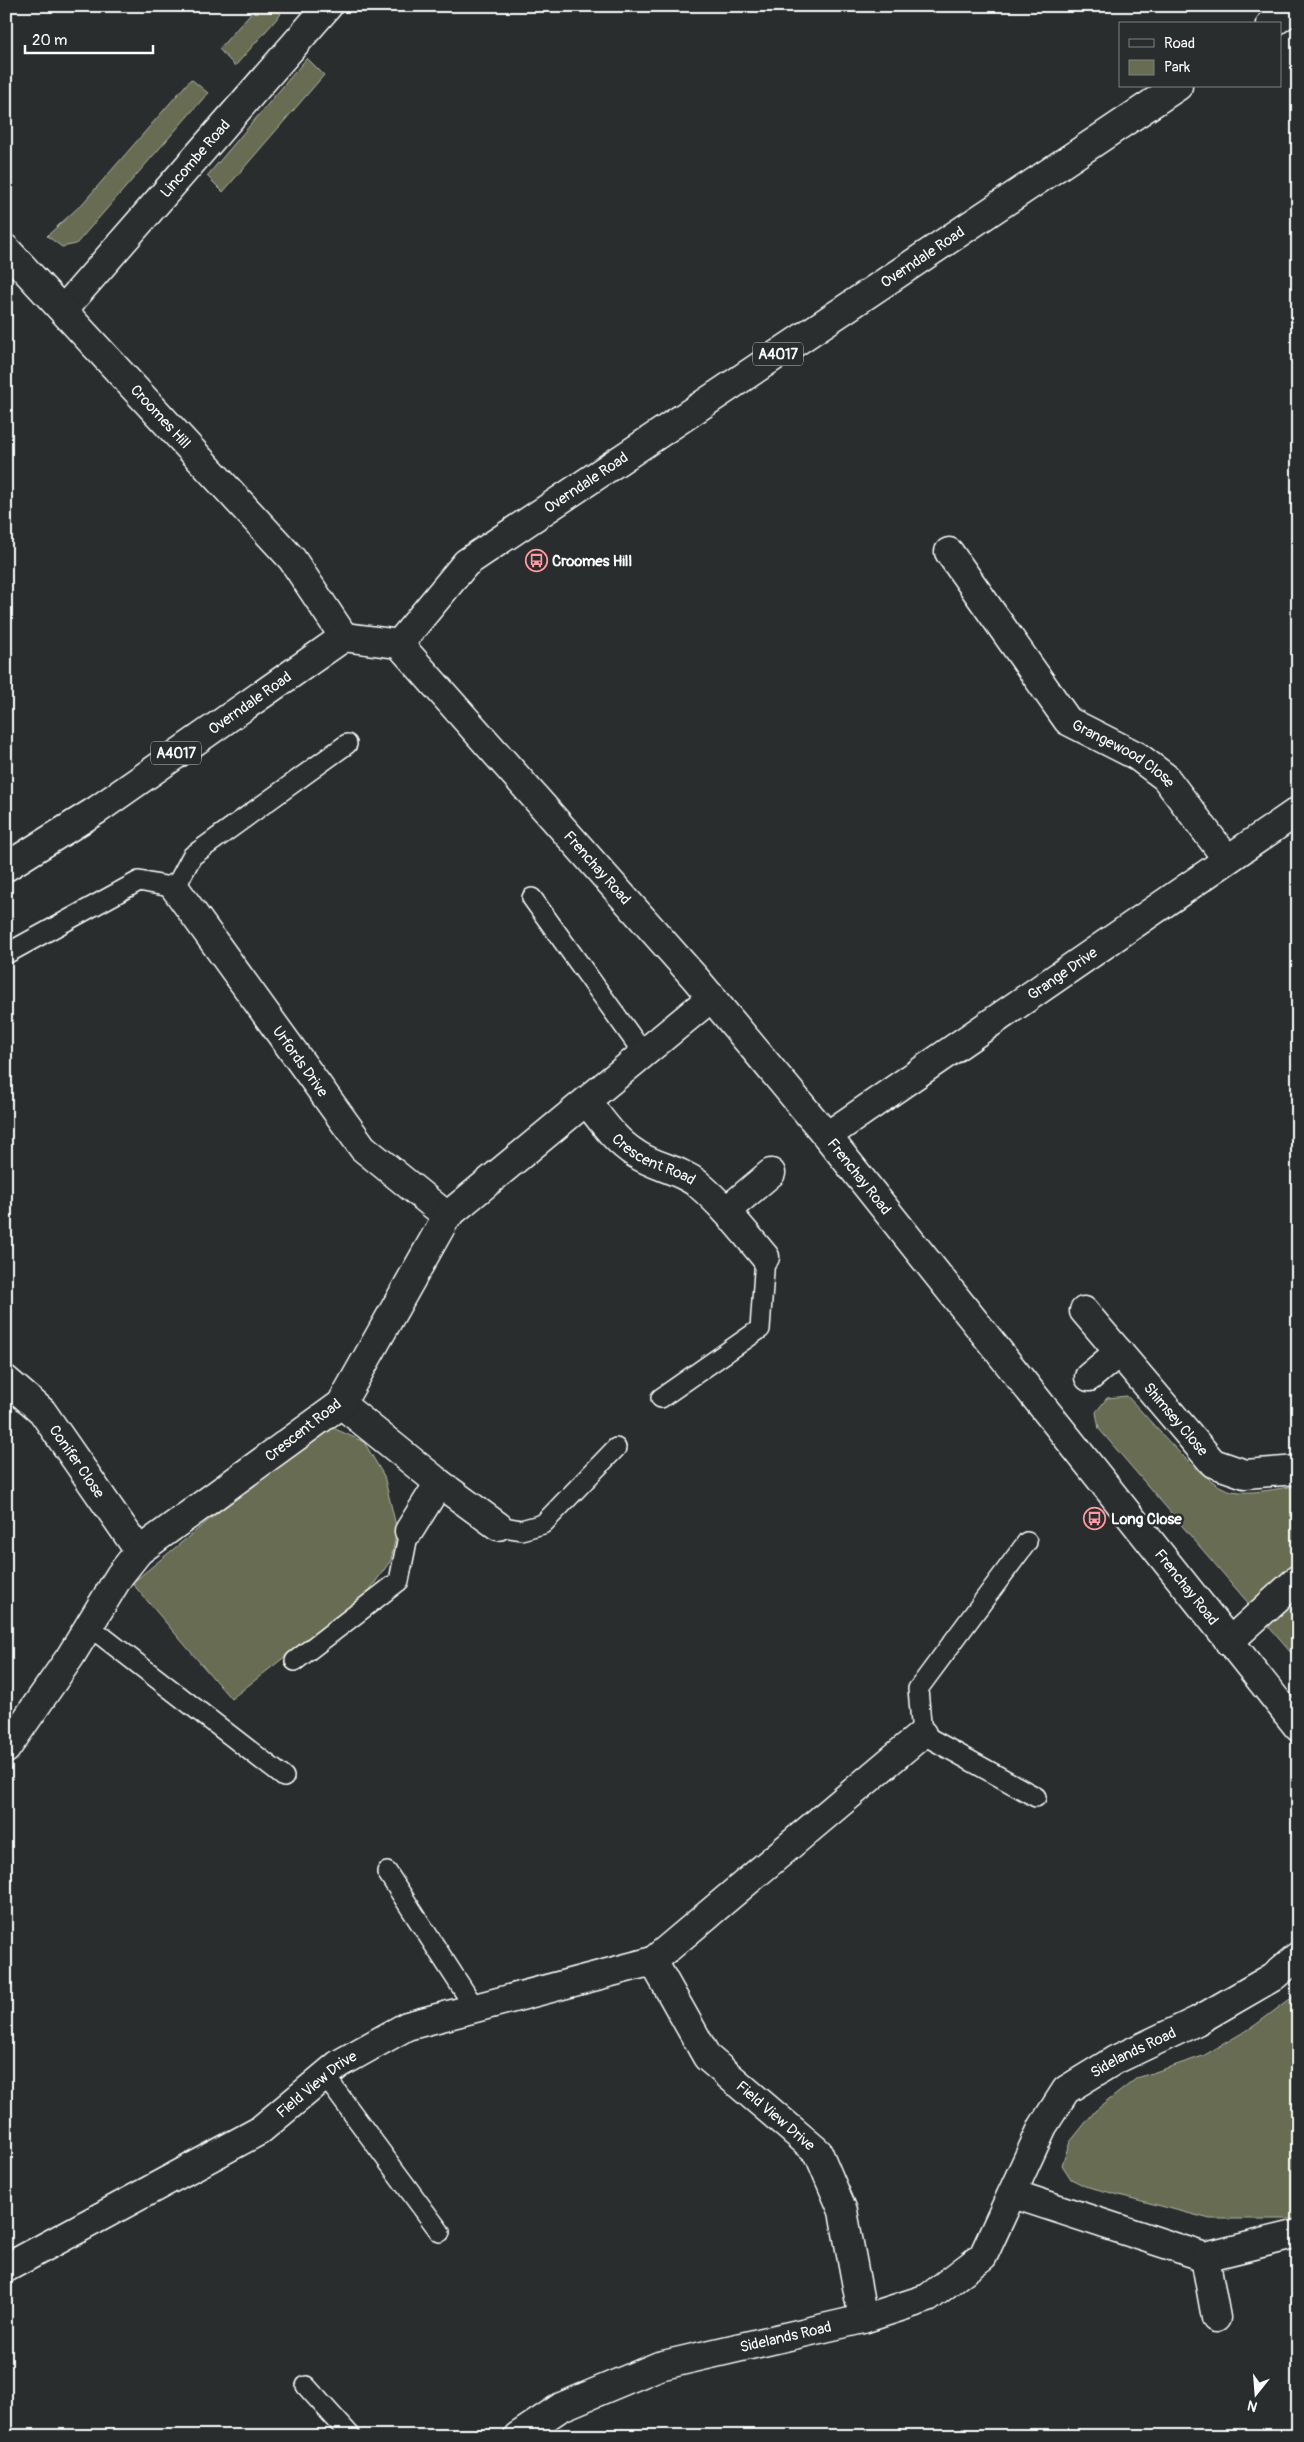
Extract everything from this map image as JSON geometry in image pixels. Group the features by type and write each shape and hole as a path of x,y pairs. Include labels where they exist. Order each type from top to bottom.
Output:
{"street":[{"name":"Lincombe Road","path":"64,310 328,6"},
{"path":"1274,22 1297,6"},
{"name":"Overndale Road","path":"399,644 466,563 1175,88"},
{"name":"Croomes Hill","path":"6,248 292,559 344,637"},
{"name":"Grangewood Close","path":"949,552 1068,721 1137,756 1165,777 1227,859"},
{"path":"344,637 399,644"},
{"name":"Overndale Road","path":"6,867 97,810 344,637"},
{"name":"Frenchay Road","path":"399,644 712,998 827,1136 1298,1727"},
{"name":"Grange Drive","path":"827,1136 1298,811"},
{"name":"Urfords Drive","path":"175,888 363,1148 447,1216"},
{"name":"Crescent Road","path":"6,1748 138,1550 341,1404 447,1216 712,998"},
{"name":"Crescent Road","path":"587,1102 616,1139 637,1155 667,1167 697,1183 726,1212 765,1257"},
{"path":"726,1212 771,1173"},
{"name":"Shimsey Close","path":"1084,1311 1213,1463 1245,1474 1298,1470"},
{"path":"1089,1377 1119,1352"},
{"name":"Conifer Close","path":"6,1380 42,1411 138,1550"},
{"path":"341,1404 440,1483 498,1526"},
{"path":"409,1531 440,1483"},
{"path":"1229,1642 1298,1579"},
{"name":"Field View Drive","path":"6,2268 259,2131 338,2064 407,2026 653,1961 922,1734"},
{"name":"Sidelands Road","path":"518,2436 561,2407 658,2366 863,2319 928,2298 983,2256 1043,2126 1066,2090 1115,2060 1197,2021 1273,1977 1298,1956"},
{"name":"Field View Drive","path":"653,1961 707,2057 818,2152 843,2211 863,2319"},
{"path":"1013,2194 1205,2257 1298,2234"},
{"path":"1205,2257 1216,2318"}],"lane":[{"path":"6,954 139,881 175,888 192,856 347,744"},
{"path":"532,898 644,1054"},
{"path":"661,1398 760,1329 765,1257"},
{"path":"498,1526 522,1530 543,1524 616,1448"},
{"path":"295,1661 400,1581 409,1531"},
{"path":"1028,1542 918,1690 922,1734 1036,1797"},
{"path":"88,1626 284,1777"},
{"path":"387,1872 475,2008"},
{"path":"325,2076 440,2232"},
{"path":"306,2386 351,2436"}],"green space":[{"path":"257,6 273,6 281,14 235,66 219,49"},
{"path":"307,58 324,75 223,192 207,176"},
{"path":"191,79 208,93 76,244 62,247 47,236 83,203"},
{"path":"1127,1396 1177,1450 1206,1477 1220,1486 1232,1491 1248,1492 1298,1486 1298,1661 1099,1429 1096,1412 1107,1398"},
{"path":"333,1428 364,1442 384,1476 397,1530 391,1560 369,1591 231,1699 132,1583 309,1438"},
{"path":"1298,1993 1298,2219 1210,2219 1085,2186 1071,2179 1062,2165 1070,2142 1095,2111 1137,2078 1203,2056 1254,2026"}],"place":[{"name":"Croomes Hill","path":"536,561"},
{"name":"Long Close","path":"1095,1519"}]}
